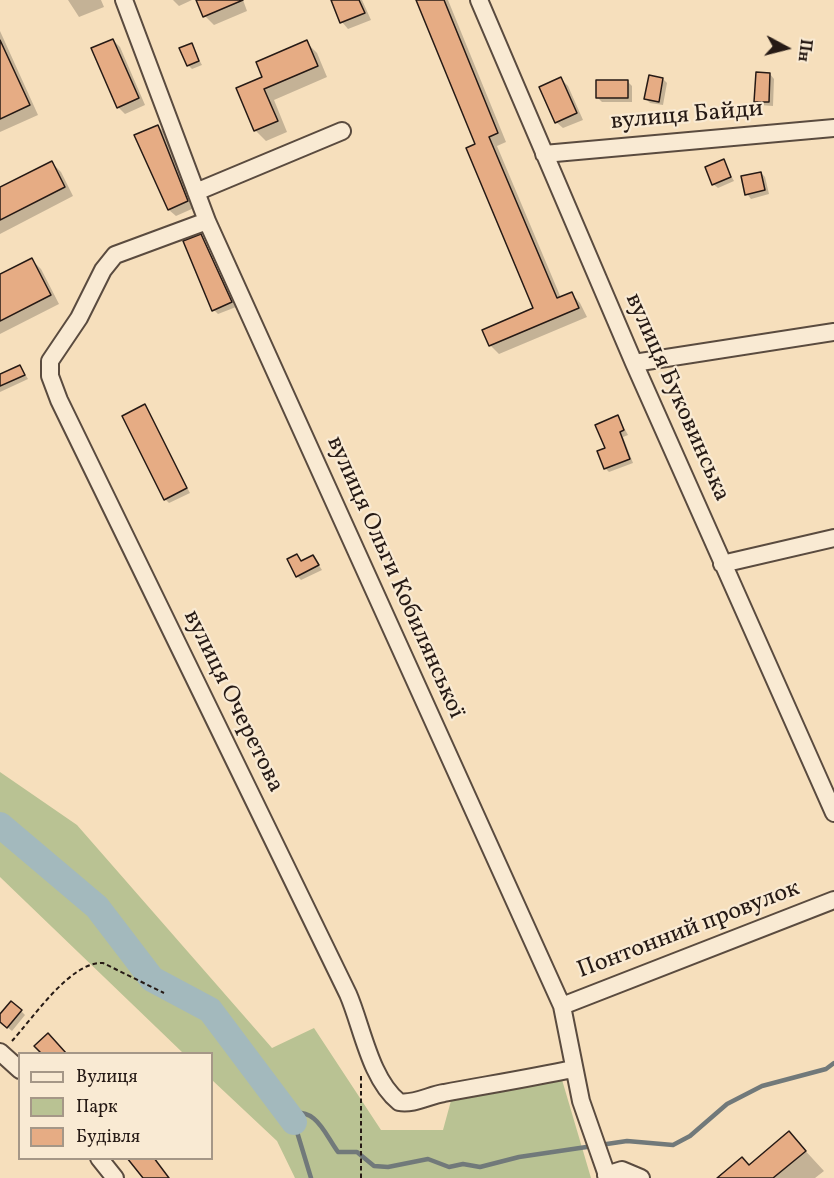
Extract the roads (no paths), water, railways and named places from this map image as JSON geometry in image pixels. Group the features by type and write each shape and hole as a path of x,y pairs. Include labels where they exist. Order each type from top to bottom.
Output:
{"street":[{"name":"вулиця Ольги Кобилянської","path":"124,0 207,221 562,1006 573,1068 590,1132 605,1172"},
{"name":"вулиця Буковинська","path":"479,0 722,564 832,803"},
{"name":"вулиця Байди","path":"544,154 834,128"},
{"path":"196,192 342,130"},
{"name":"вулиця Очеретова","path":"207,221 114,255 103,270 80,318 50,361 50,376 59,400 343,984 357,1015 360,1035 391,1094 399,1102 410,1102 442,1093 489,1086 573,1068"},
{"path":"634,363 834,332"},
{"path":"722,564 834,538"},
{"name":"Понтонний провулок","path":"562,1006 834,900"},
{"path":"0,1053 18,1069"},
{"path":"101,1160 115,1178"},
{"path":"605,1172 622,1170 641,1178"}],"waterway":[{"path":"0,825 97,907 152,979 210,1010 294,1122"},
{"path":"288,1113 298,1112 313,1118 338,1152 357,1152 374,1166 388,1167 428,1159 449,1167 463,1164 480,1167 519,1157 627,1141 673,1145 690,1136 727,1104 762,1086 826,1069 834,1063"},
{"path":"294,1122 311,1178"}]}
